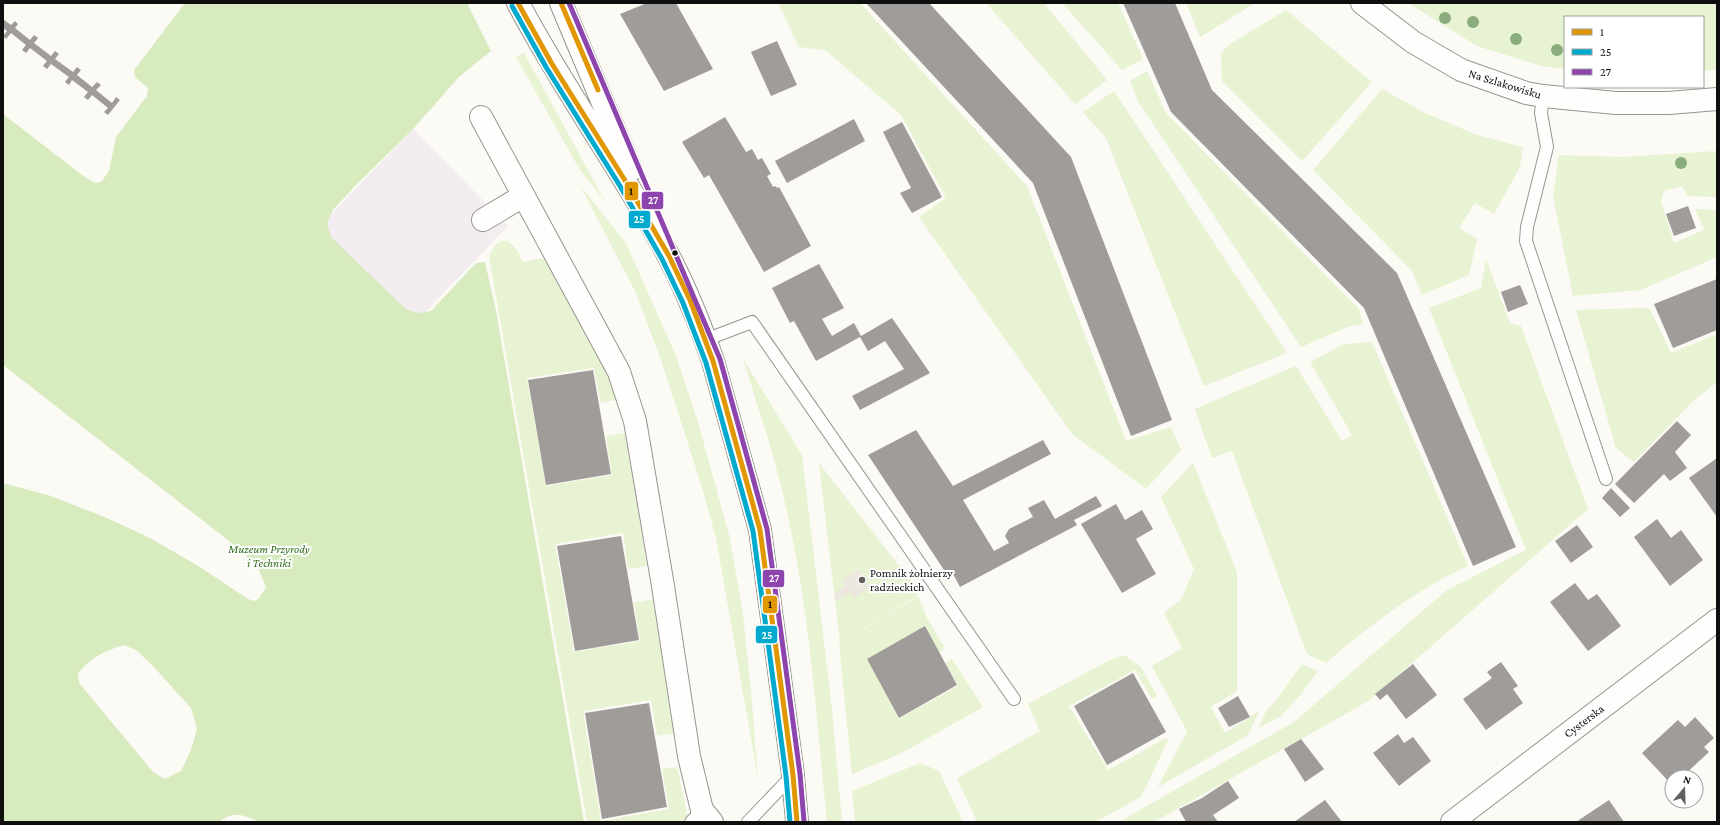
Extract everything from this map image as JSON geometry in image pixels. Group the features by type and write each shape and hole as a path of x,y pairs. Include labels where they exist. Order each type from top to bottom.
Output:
{"street":[{"path":"518,3 535,37 585,114 661,242"},
{"path":"561,3 661,242 705,340 715,369 760,530 793,775 797,822"},
{"name":"Na Szlakowisku","path":"1362,3 1413,42 1461,70 1526,93 1616,103 1669,103 1717,99"},
{"path":"481,117 619,372 635,421 663,586 689,756 702,818"},
{"path":"483,220 524,196"},
{"name":"Cysterska","path":"1452,822 1717,620"}],"lane":[{"path":"1543,96 1541,113 1547,147 1527,227 1526,241 1606,479"},
{"path":"705,340 752,322 1014,699"},
{"path":"748,822 793,775"}],"shaded area":[{"path":"413,129 508,226 413,325 317,229"},
{"path":"859,569 870,587 854,598 850,592 835,601 834,594 845,586 842,580"}],"green space":[{"name":"Muzeum Przyrody i Techniki","path":"185,3 467,3 491,51 459,77 414,128 355,186 333,210 327,224 331,237 406,309 417,313 431,311 476,263 485,262 496,311 584,822 259,822 248,817 234,815 224,818 219,822 3,822 3,483 51,496 107,518 148,537 200,567 248,599 254,601 259,598 266,587 257,565 224,537 3,365 3,114 86,178 95,183 101,182 109,171 116,137 147,96 148,88 135,77 134,70","holes":["124,645 136,650 152,665 191,708 197,729 191,750 181,771 165,779 153,772 79,683 78,673 99,655"]},
{"path":"778,3 860,3 1027,186 1126,441 1171,427 1181,450 1146,489 1072,434 919,217 946,198 901,115 825,50 799,47"},
{"path":"986,3 1044,3 1107,80 1075,104"},
{"path":"1062,3 1118,3 1143,59 1122,70"},
{"path":"1186,3 1255,3 1200,37"},
{"path":"1408,3 1717,3 1717,70 1704,71 1704,16 1564,16 1564,69 1541,66 1477,46"},
{"path":"1286,10 1372,82 1302,161 1222,81 1221,53 1230,44"},
{"path":"524,53 605,201 580,170 516,57"},
{"path":"1147,71 1166,113 1359,309 1363,324 1350,326 1301,347 1139,103 1130,81"},
{"path":"1382,89 1425,113 1477,135 1523,147 1520,167 1494,214 1475,203 1459,228 1477,239 1469,275 1422,295 1412,271 1313,170"},
{"path":"1114,91 1287,353 1204,386 1106,138 1083,112"},
{"path":"1717,151 1717,197 1687,196 1682,186 1664,191 1661,202 1674,243 1704,230 1695,209 1717,210 1717,257 1640,290 1573,296 1553,196 1559,155 1622,157"},
{"path":"580,185 626,243 676,356 698,422 730,539 743,615 758,778 716,538 700,481 660,357 635,291"},
{"path":"501,241 508,241 517,250 523,262 566,254 619,399 601,403 594,368 527,378 546,486 612,475 606,436 626,433 647,566 628,569 623,533 555,544 574,652 640,641 634,603 653,599 674,733 657,736 651,700 583,711 601,821 669,809 662,769 677,767 689,822 587,822 489,256 495,245"},
{"path":"1486,259 1510,323 1521,326 1588,509 1370,700 1154,822 1119,822 1294,722 1447,590 1526,550 1429,308 1481,288"},
{"path":"1650,309 1671,353 1717,334 1717,382 1692,402 1634,462 1616,448 1576,310"},
{"path":"1372,342 1468,566 1430,586 1394,609 1359,635 1326,663 1307,654 1232,451 1212,458 1195,409 1296,366 1342,441 1352,435 1310,362 1344,344"},
{"path":"743,359 802,455 832,710 842,822 827,822 809,640 798,567 787,509 776,466"},
{"path":"819,463 914,585 918,595 840,643"},
{"path":"1193,463 1237,572 1237,691 1211,707 1225,733 1259,711 1248,735 1158,787 1187,731 1152,666 1182,648 1164,613 1181,600 1194,569 1161,497"},
{"path":"918,596 927,618 945,648 939,653 869,659 899,719 958,686 945,663 952,659 983,707 900,754 852,774 839,644"},
{"path":"1124,655 1141,667 1157,696 1152,699 1135,670 1069,706 1108,770 1166,738 1168,740 1141,797 1095,822 977,822 957,778 1040,731 1028,704 1110,660"},
{"path":"1302,664 1318,671 1302,693 1281,716 1259,728 1267,709 1275,702"},
{"path":"920,763 939,771 963,822 855,822 852,791"}],"building":[{"path":"647,3 676,3 713,69 664,91 620,14"},
{"path":"866,3 929,3 1071,157 1172,420 1131,436 1033,183"},
{"path":"1123,3 1175,3 1212,90 1397,273 1516,547 1473,566 1364,308 1171,112"},
{"path":"3,19 11,25 15,21 18,24 15,28 30,40 34,35 38,38 34,43 51,56 55,51 59,54 55,59 73,72 77,67 81,70 77,75 92,87 97,82 101,85 96,90 112,103 116,97 120,100 108,115 104,112 108,108 92,95 88,100 84,97 88,92 72,80 69,85 65,82 69,77 51,64 47,69 43,66 47,61 30,48 26,53 22,50 26,45 11,33 6,39 3,36 7,31 3,28"},
{"path":"777,41 797,85 771,96 751,52"},
{"path":"725,117 746,152 752,149 758,160 762,158 771,174 767,176 773,187 779,187 811,246 764,272 709,175 704,178 682,142"},
{"path":"854,119 865,141 787,183 775,161"},
{"path":"902,122 942,197 912,213 900,193 911,188 883,132"},
{"path":"1688,206 1696,228 1674,236 1666,214"},
{"path":"819,264 844,308 822,319 832,336 854,323 861,336 892,318 930,373 860,410 852,396 904,369 885,341 868,351 860,337 816,361 794,321 790,323 772,288"},
{"path":"1717,279 1717,330 1673,348 1654,304"},
{"path":"1520,285 1528,304 1508,312 1501,292"},
{"path":"593,370 611,474 546,485 528,380"},
{"path":"1677,421 1691,435 1675,452 1687,468 1670,481 1664,474 1634,503 1615,484"},
{"path":"916,430 953,486 1043,440 1051,454 963,500 994,551 1009,543 1005,536 1009,529 1033,517 1028,508 1044,500 1055,519 1096,496 1102,506 1074,520 1077,525 960,587 953,574 948,576 868,455"},
{"path":"1717,458 1717,517 1689,478"},
{"path":"1611,488 1630,508 1620,517 1602,498"},
{"path":"1116,504 1125,520 1142,510 1153,529 1136,539 1156,574 1122,593 1081,524"},
{"path":"1657,519 1671,538 1681,530 1703,560 1670,586 1634,537"},
{"path":"1577,525 1593,547 1571,563 1555,541"},
{"path":"621,536 639,640 575,651 557,546"},
{"path":"1575,583 1588,600 1597,594 1621,626 1588,651 1550,602"},
{"path":"925,626 957,685 899,718 867,659"},
{"path":"1501,662 1518,686 1513,689 1523,703 1486,730 1463,699 1492,678 1487,672"},
{"path":"1413,664 1437,695 1406,719 1387,694 1380,700 1375,694"},
{"path":"1133,673 1166,732 1107,765 1074,706"},
{"path":"1238,696 1250,717 1229,727 1218,708"},
{"path":"649,703 667,807 602,819 585,713"},
{"path":"1695,717 1714,738 1704,747 1709,752 1691,769 1664,769 1664,776 1642,753 1678,720 1685,727"},
{"path":"1398,734 1404,743 1413,737 1431,761 1399,786 1373,753"},
{"path":"1301,739 1324,769 1305,782 1284,749"},
{"path":"1228,781 1239,798 1213,815 1218,822 1186,822 1179,809 1202,798"},
{"path":"1325,800 1342,822 1294,822"},
{"path":"1609,800 1624,822 1576,822"}],"transit line":[{"name":"1","path":"518,3 552,64 626,182 669,256 690,300 713,361 760,530 793,775 797,822"},
{"name":"1","path":"561,3 598,90"},
{"name":"27","path":"569,3 720,359 767,529 800,774 804,821"},
{"name":"25","path":"512,6 546,67 620,186 662,259 683,303 706,363 753,531 786,776 790,822"}],"place":[{"name":"Pomnik żołnierzy radzieckich","path":"862,580"}]}
